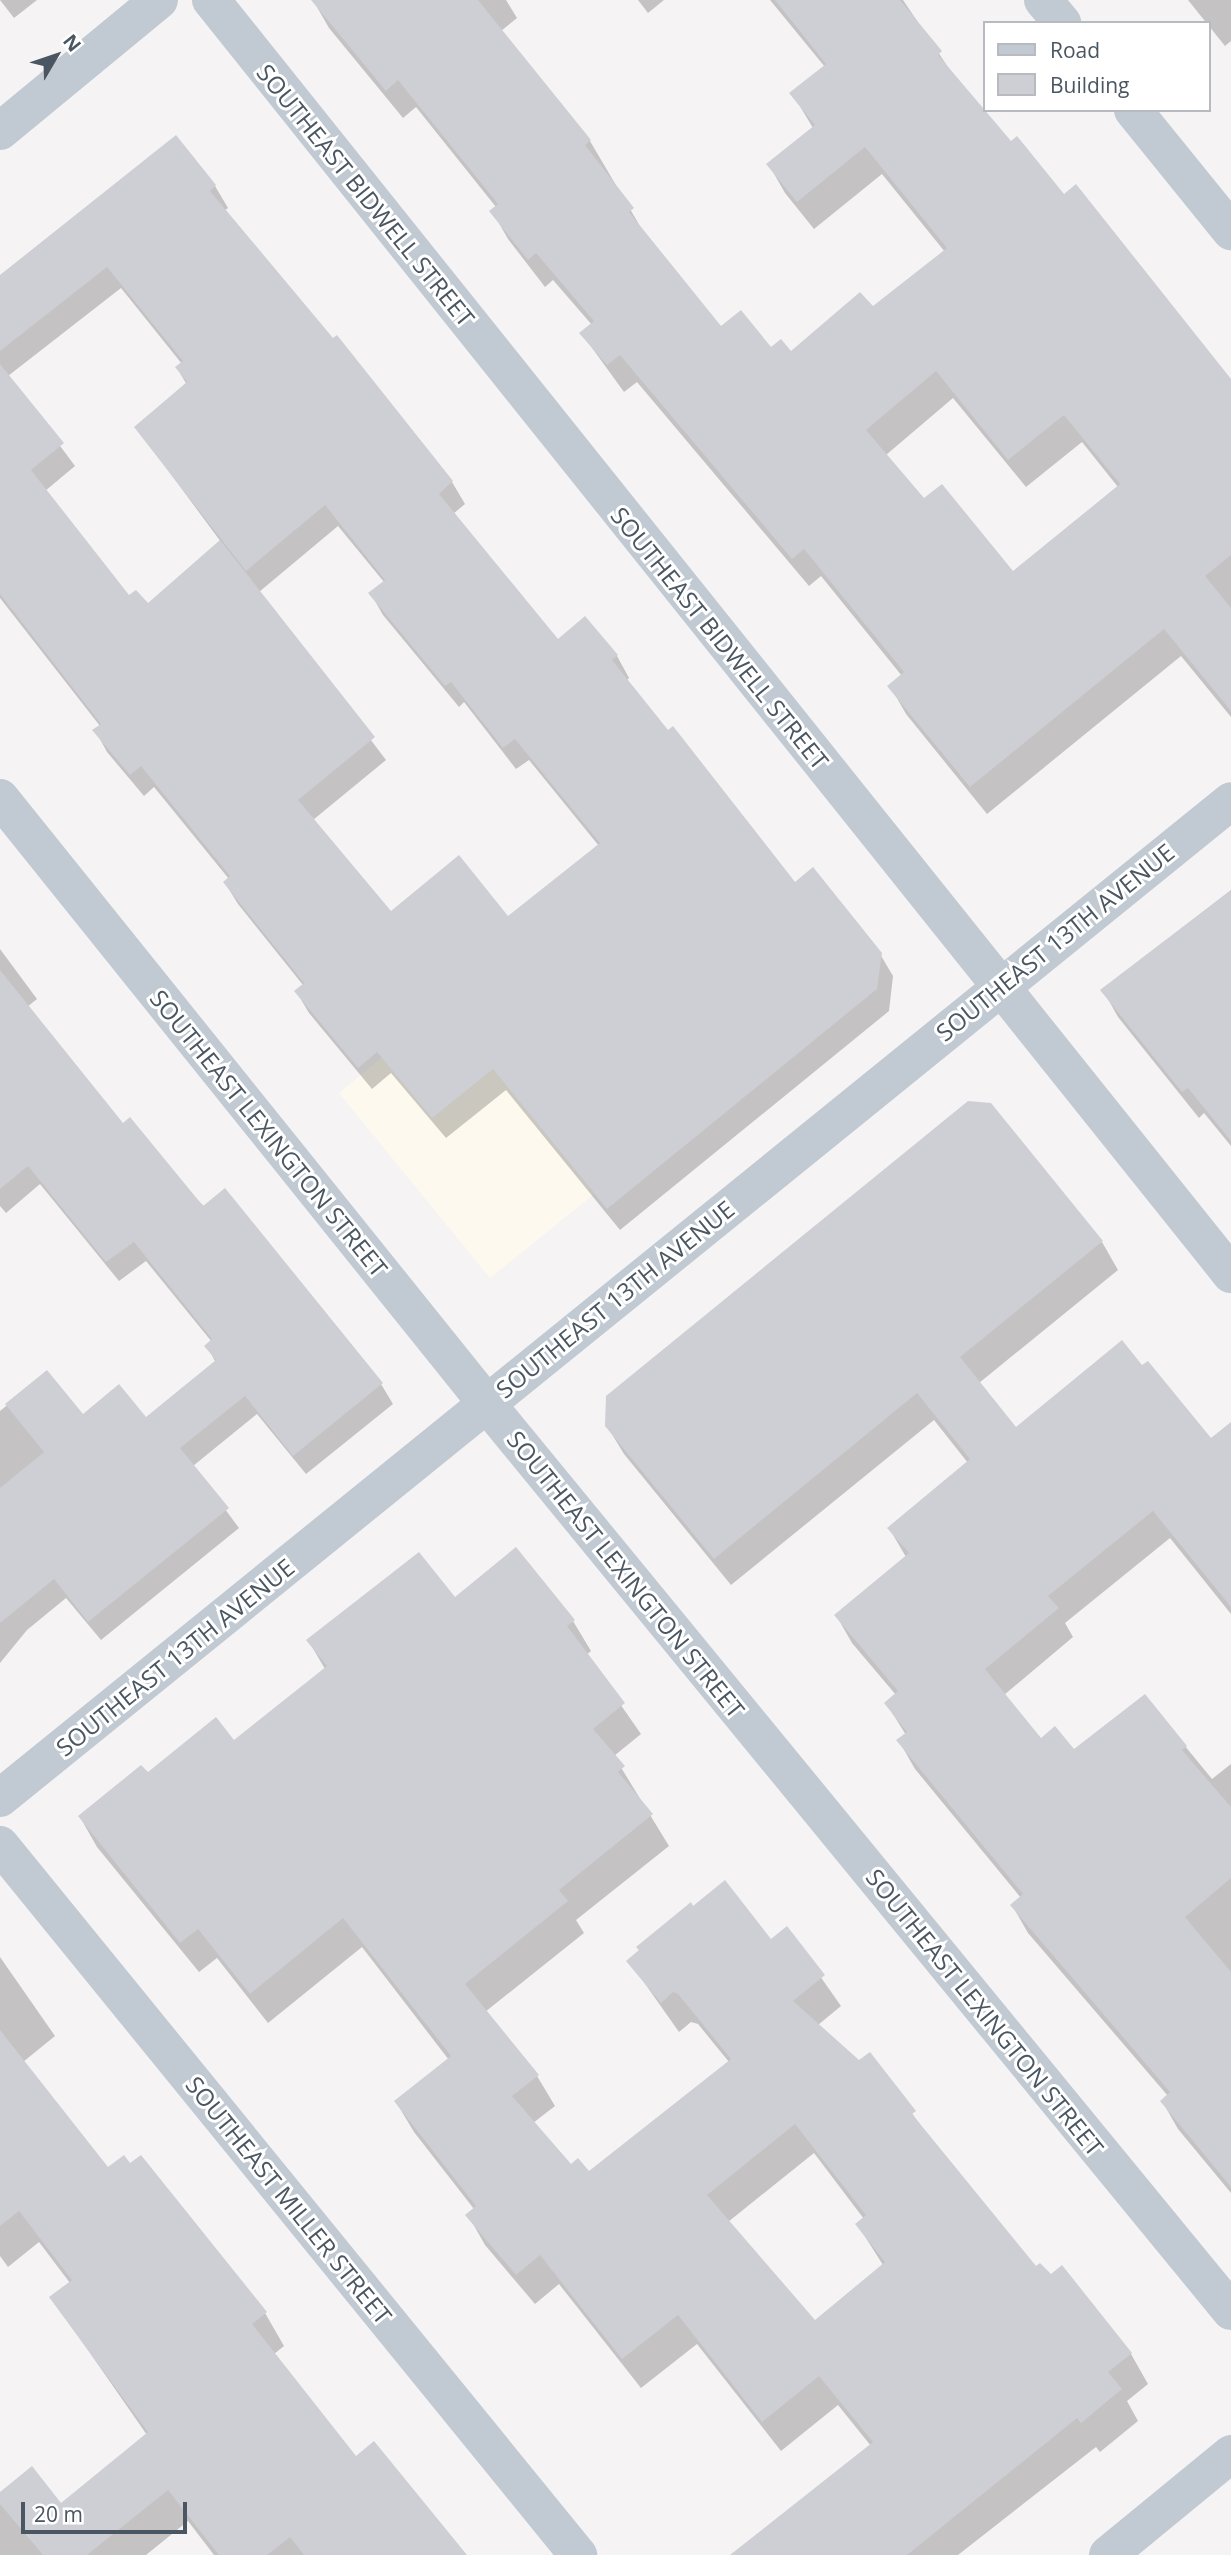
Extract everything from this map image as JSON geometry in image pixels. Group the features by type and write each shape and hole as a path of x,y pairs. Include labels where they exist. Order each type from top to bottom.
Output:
{"street":[{"path":"0,131 159,0"},
{"name":"SOUTHEAST BIDWELL STREET","path":"211,0 1231,1274"},
{"path":"1043,0 1060,21"},
{"path":"1135,112 1231,230"},
{"name":"SOUTHEAST LEXINGTON STREET","path":"0,798 487,1404 1231,2311"},
{"name":"SOUTHEAST 13TH AVENUE","path":"0,1798 1231,801"},
{"name":"SOUTHEAST MILLER STREET","path":"0,1845 578,2555"},
{"path":"1108,2555 1231,2454"}],"shaded area":[{"path":"382,1057 493,1069 594,1194 490,1278 339,1093"}],"building":[{"path":"311,0 478,0 591,140 585,145 634,208 629,212 721,326 741,310 771,347 781,339 791,351 860,292 873,306 947,248 865,147 797,202 766,164 815,125 789,93 826,64 775,0 900,0 942,51 938,55 982,107 982,112 986,112 1011,141 1017,136 1064,194 1076,184 1231,379 1231,555 1205,576 1231,608 1231,711 1164,629 970,787 887,686 904,672 804,549 792,559 620,355 607,365 579,333 594,321 536,253 528,260 489,211 498,204 398,80 386,91","holes":["936,371 1008,460 1064,415 1120,484 1013,571 942,484 924,498 866,430"]},
{"path":"176,135 216,185 210,191 333,338 337,335 453,481 439,494 558,639 585,616 618,655 612,660 668,730 673,726 795,882 813,867 882,953 877,989 607,1209 493,1069 432,1118 377,1052 358,1068 294,991 304,983 223,882 230,876 141,766 130,775 92,730 101,724 0,594 0,364 64,443 31,470 129,595 136,590 148,603 220,540 375,737 298,800 391,911 459,855 508,916 600,843 515,739 503,748 451,682 445,686 368,593 385,580 325,505 246,571 134,427 187,382 175,367 183,361 107,267 0,351 0,275"},
{"path":"1231,890 1231,1141 1188,1088 1182,1092 1100,990"},
{"path":"0,970 123,1123 130,1117 203,1206 225,1188 383,1383 293,1456 245,1396 180,1448 229,1508 88,1622 54,1579 0,1623 0,1488 44,1452 5,1404 47,1370 83,1414 119,1384 146,1417 216,1360 204,1346 212,1339 134,1242 106,1262 28,1166 0,1189"},
{"path":"968,1101 991,1103 1103,1241 960,1357 1016,1427 1122,1340 1142,1365 1148,1361 1211,1438 1231,1422 1231,1607 1153,1511 1048,1596 1059,1608 985,1669 1041,1738 1055,1726 1074,1749 1145,1694 1187,1746 1182,1750 1231,1807 1231,1878 1185,1917 1231,1972 1231,2187 1160,2101 1170,2092 1010,1905 1023,1894 896,1740 907,1732 884,1703 898,1691 834,1615 909,1553 887,1528 970,1459 917,1393 714,1559 605,1426 606,1396"},
{"path":"516,1547 575,1620 567,1626 625,1703 593,1729 625,1766 618,1772 653,1814 559,1890 568,1901 465,1984 539,2075 512,2096 571,2164 578,2158 589,2171 731,2059 678,1994 673,1992 661,2003 626,1961 639,1950 636,1947 691,1902 693,1906 725,1880 771,1939 787,1926 825,1975 793,2001 859,2060 870,2052 916,2111 912,2114 1036,2266 1040,2263 1051,2274 1062,2265 1132,2353 1108,2372 1122,2389 1081,2423 1077,2418 907,2555 730,2555 873,2442 819,2376 762,2422 678,2315 622,2359 540,2255 516,2275 465,2215 476,2206 394,2101 451,2056 343,1918 250,1994 198,1929 180,1943 78,1816 141,1765 148,1772 216,1717 234,1740 327,1666 306,1640 419,1552 455,1597","holes":["795,2124 866,2215 855,2224 885,2262 815,2320 707,2195"]},
{"path":"0,2030 108,2167 124,2155 130,2163 141,2155 267,2312 252,2324 356,2456 374,2441 467,2555 304,2555 290,2537 267,2555 219,2555 168,2490 87,2555 43,2555 0,2504 0,2492 32,2466 61,2503 148,2432 49,2297 72,2280 19,2211 0,2226"}]}
